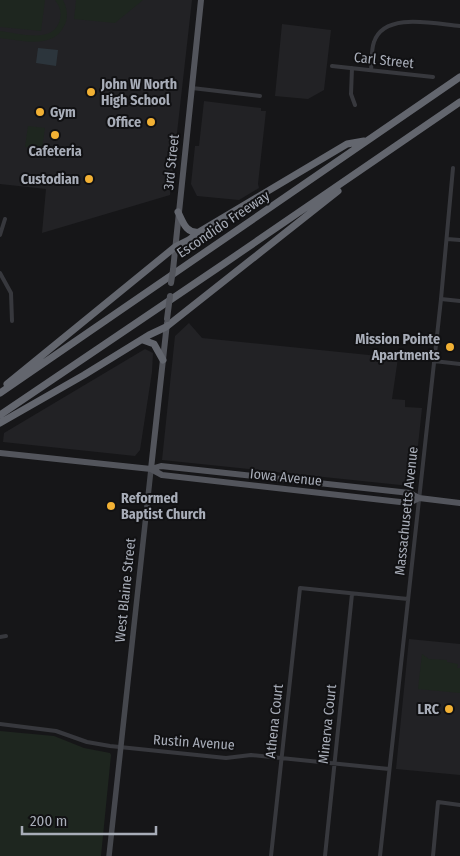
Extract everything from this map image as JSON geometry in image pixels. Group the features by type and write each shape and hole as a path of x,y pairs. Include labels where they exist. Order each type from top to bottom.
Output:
{"highway":[{"name":"Escondido Freeway","path":"0,393 460,77"},
{"path":"0,415 460,102"},
{"path":"0,389 199,232 347,144 369,140"},
{"path":"0,423 166,327 383,155"},
{"path":"178,212 187,229 191,232 199,232"},
{"path":"143,340 154,344 163,360"}],"main road":[{"name":"3rd Street","path":"166,327 201,0"},
{"name":"West Blaine Street","path":"109,856 166,327"},
{"name":"Iowa Avenue","path":"0,453 151,469 162,466 410,493 419,498 460,503"}],"street":[{"path":"371,70 374,42 382,31 392,24 415,22 460,26"},
{"name":"Carl Street","path":"332,66 433,77"},
{"path":"352,68 351,94 355,105"},
{"path":"192,88 260,96"},
{"name":"Massachusetts Avenue","path":"380,856 447,239 453,168"},
{"path":"0,235 5,219"},
{"path":"447,239 460,240"},
{"path":"0,273 10,293 12,321"},
{"path":"440,299 460,301"},
{"path":"434,361 460,364"},
{"name":"Athena Court","path":"271,856 300,588 352,594"},
{"path":"352,594 408,599"},
{"name":"Minerva Court","path":"325,856 352,594"},
{"path":"0,637 6,636"},
{"name":"Rustin Avenue","path":"0,724 56,730 87,742 121,746 226,758 251,755 389,769"},
{"path":"433,856 438,802 460,805"}],"shaded area":[{"name":"John W North High School","path":"0,0 192,0 170,195 42,233 46,189 0,184"},
{"path":"0,0 45,0 41,31 0,27"},
{"path":"55,0 63,0 67,16 64,26 52,38 35,42 0,38 0,31 35,36 51,32 57,27 61,16 60,9"},
{"path":"76,0 143,0 115,23 74,19"},
{"path":"282,24 331,30 324,90 308,99 275,96"},
{"path":"38,48 58,50 56,66 36,63"},
{"path":"204,101 261,108 261,111 266,111 259,188 239,200 197,196 191,184 195,146 199,146"},
{"path":"28,126 45,128 42,149 25,147"},
{"path":"189,323 202,338 398,358 392,399 405,400 405,407 422,408 414,483 410,486 162,460 175,336"},
{"path":"145,349 153,353 152,372 140,450 135,456 3,442 4,433"},
{"path":"409,639 460,644 460,775 396,769"},
{"path":"422,654 429,659 447,660 447,662 458,664 457,668 460,668 460,693 418,689"},
{"path":"0,731 54,736 84,748 110,753 101,856 0,856"}],"place":[{"name":"John W North High School","path":"91,92"},
{"name":"Gym","path":"40,112"},
{"name":"Office","path":"151,122"},
{"name":"Cafeteria","path":"55,135"},
{"name":"Custodian","path":"89,179"},
{"name":"Mission Pointe Apartments","path":"450,347"},
{"name":"Reformed Baptist Church","path":"111,506"},
{"name":"LRC","path":"449,709"}]}
